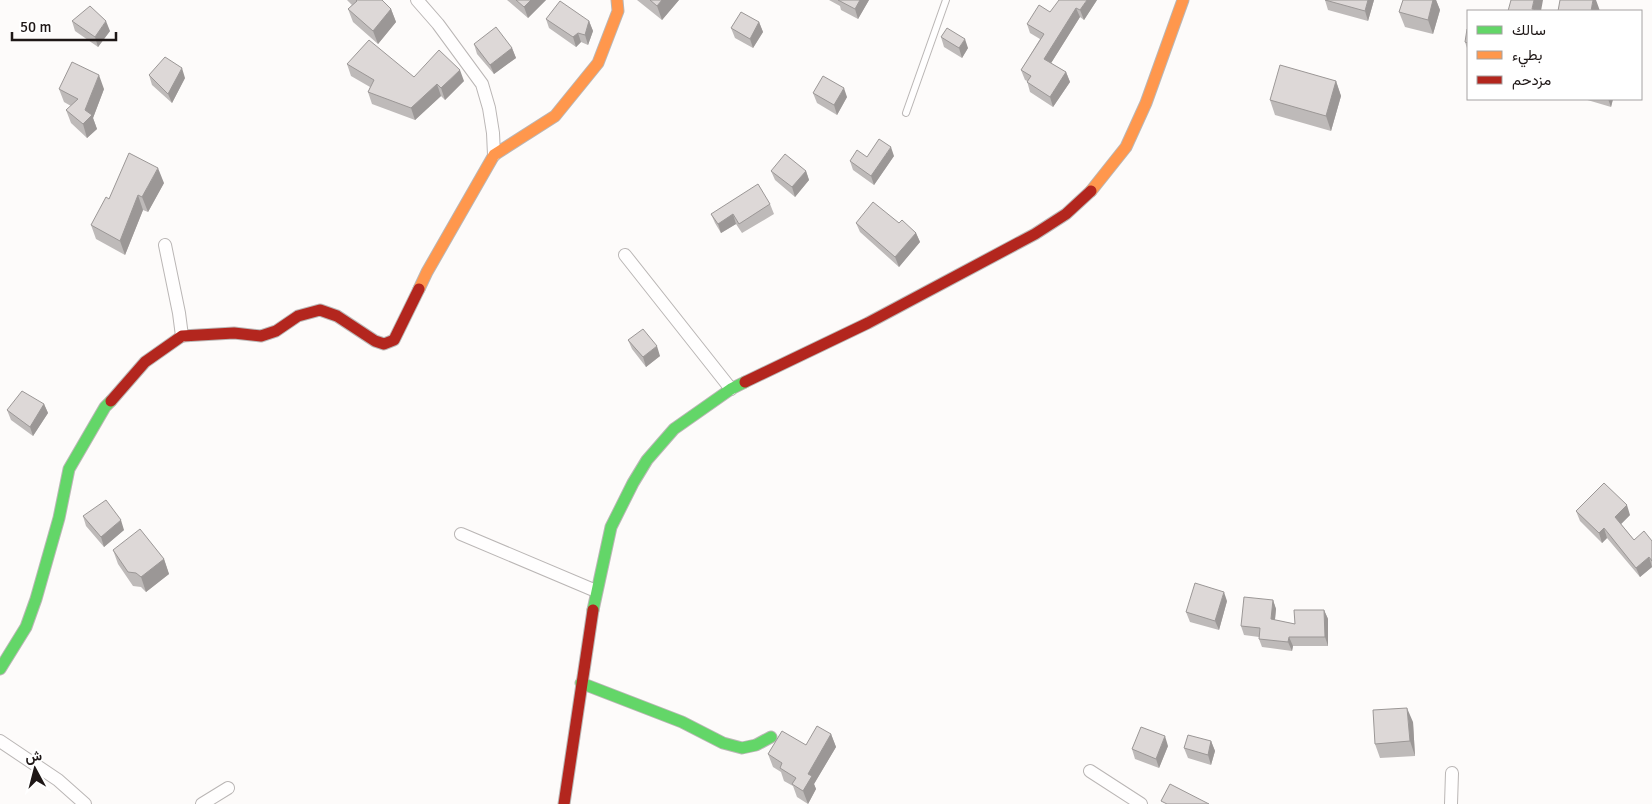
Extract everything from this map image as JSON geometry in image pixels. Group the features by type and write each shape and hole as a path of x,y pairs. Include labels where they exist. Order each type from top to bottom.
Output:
{"street":[{"path":"417,0 438,24 482,84 489,108 494,155"},
{"path":"0,669 26,627 36,599 59,518 70,469 105,406 145,362 182,336 234,333 261,336 276,331 298,316 320,310 337,316 375,341 384,344 394,340 427,272 494,155 554,116 598,63 618,11 618,0"},
{"path":"564,804 596,591 611,527 647,460 674,429 731,389 868,323 1035,234 1066,214 1095,187 1126,147 1146,102 1179,14 1182,0"},
{"path":"165,245 182,336"},
{"path":"625,255 731,389"},
{"path":"461,534 596,591"},
{"path":"581,683 682,722 723,743 742,748 756,745 770,737"},
{"path":"0,741 58,780 86,804"},
{"path":"1090,771 1141,804"},
{"path":"1451,804 1452,774"},
{"path":"202,804 228,788"}],"lane":[{"path":"906,113 946,0"}],"building":[{"path":"356,0 382,0 391,9 373,31 348,9"},
{"path":"516,0 531,0 524,7"},
{"path":"650,0 662,0 657,6"},
{"path":"838,0 860,0 855,9"},
{"path":"1059,0 1087,0 1080,10 1076,8 1044,59 1066,72 1050,97 1027,82 1031,76 1021,70 1044,34 1027,24 1039,5 1050,12"},
{"path":"1325,0 1368,0 1365,11"},
{"path":"1403,0 1433,0 1428,20 1399,12"},
{"path":"1511,0 1534,0 1532,9 1537,10 1508,10"},
{"path":"1560,0 1593,0 1591,10 1558,10"},
{"path":"560,1 589,21 585,35 578,33 573,37 546,19"},
{"path":"90,6 106,21 95,37 72,21"},
{"path":"741,12 759,22 750,39 731,28"},
{"path":"496,27 512,48 490,65 474,44"},
{"path":"947,28 965,39 959,48 941,37"},
{"path":"369,40 414,77 439,50 460,70 441,88 437,84 411,108 368,92 374,80 347,64"},
{"path":"165,57 182,68 168,94 149,75"},
{"path":"72,62 99,75 85,110 92,115 83,124 66,110 78,99 59,89"},
{"path":"1280,65 1336,81 1326,116 1270,100"},
{"path":"823,76 844,88 834,105 813,93"},
{"path":"879,139 891,147 871,176 850,161 857,150 867,157"},
{"path":"129,153 158,168 142,197 138,195 120,241 91,225 106,197 109,199"},
{"path":"785,154 806,171 792,187 771,171"},
{"path":"758,184 770,204 739,224 733,214 718,224 711,214"},
{"path":"873,202 899,223 902,220 916,233 895,257 856,223"},
{"path":"643,329 657,346 643,357 628,340"},
{"path":"22,391 44,404 30,427 7,410"},
{"path":"1604,483 1627,505 1615,517 1634,540 1644,531 1652,541 1652,561 1649,557 1636,568 1604,528 1599,533 1576,511"},
{"path":"106,500 121,520 101,537 83,516"},
{"path":"140,529 164,559 141,577 136,573 128,572 113,550"},
{"path":"1195,583 1224,592 1215,621 1186,612"},
{"path":"1244,597 1273,600 1271,619 1295,624 1294,610 1324,610 1325,637 1289,637 1288,642 1259,639 1260,628 1241,626"},
{"path":"1407,708 1410,741 1375,744 1373,710"},
{"path":"817,726 831,734 808,774 812,776 803,791 792,784 796,778 780,768 782,763 768,754 782,731 806,745"},
{"path":"1141,727 1165,736 1156,759 1132,749"},
{"path":"1188,735 1211,741 1208,755 1184,748"},
{"path":"1170,784 1209,804 1167,804 1161,801"}],"traffic: fast":[{"path":"593,610 611,527 647,460 674,429 731,389 745,382"},
{"path":"0,669 26,627 36,599 59,518 69,469 105,407 111,401"},
{"path":"581,683 682,722 723,743 742,748 756,745 771,737"}],"traffic: slow":[{"path":"419,289 494,155 555,116 598,63 618,11 617,0"},
{"path":"1091,191 1126,147 1146,103 1183,0"}],"traffic: jam":[{"path":"745,382 868,323 1035,234 1066,214 1091,191"},
{"path":"111,401 145,362 182,336 234,333 261,336 276,331 298,316 320,310 337,316 375,341 384,344 394,340 419,289"},
{"path":"564,804 593,610"}]}
